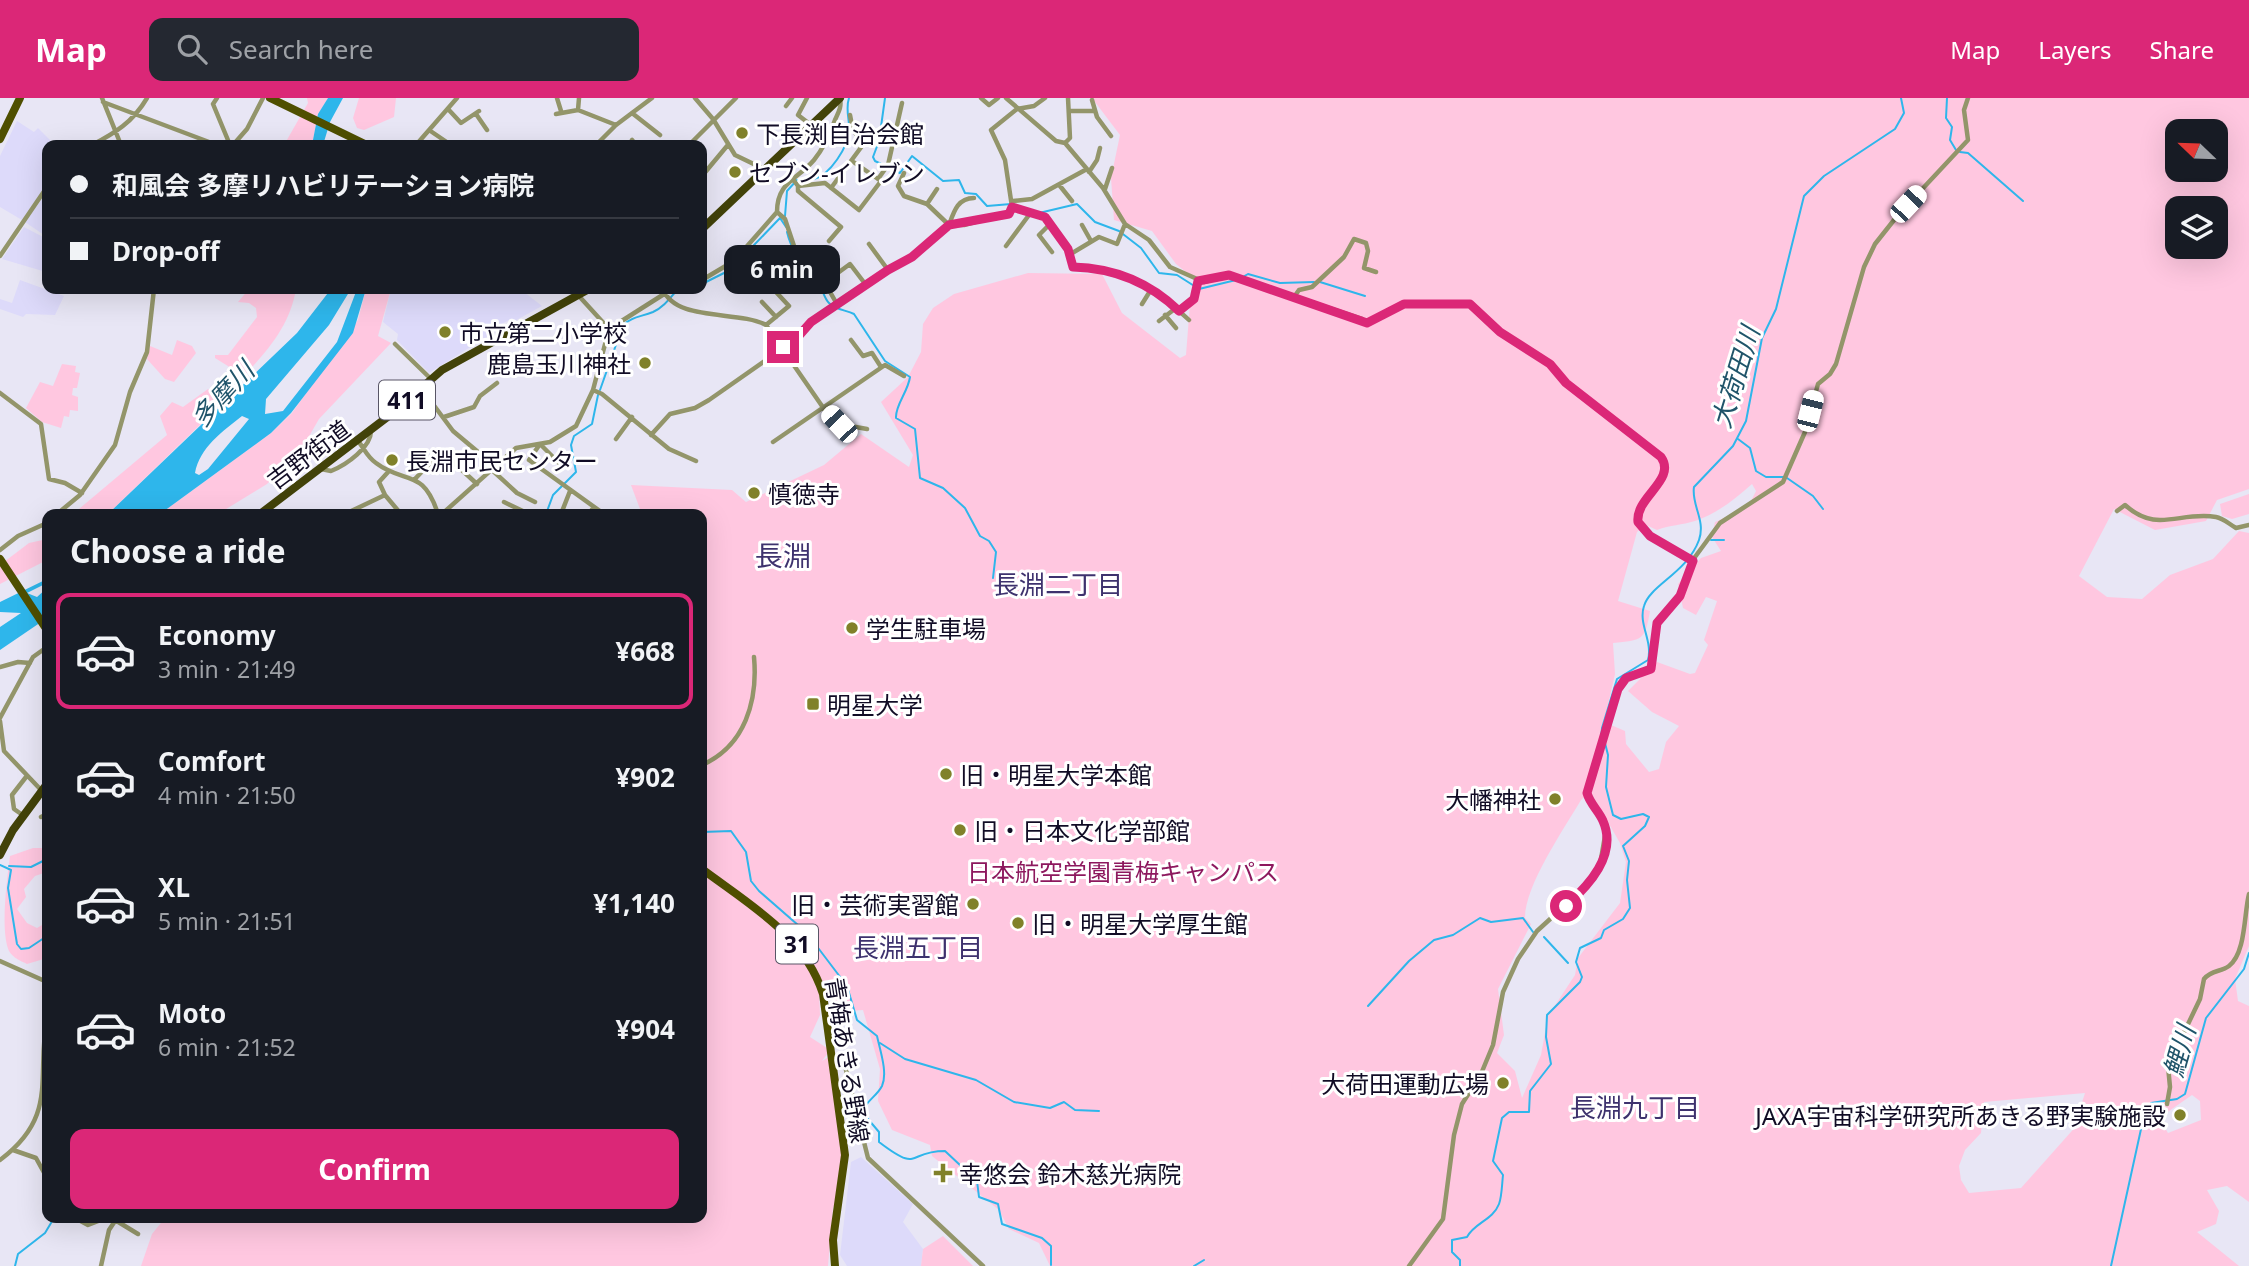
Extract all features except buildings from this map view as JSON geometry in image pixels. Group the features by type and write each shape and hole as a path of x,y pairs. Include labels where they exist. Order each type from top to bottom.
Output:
{"highway":[{"path":"707,224 840,98"},
{"name":"吉野街道","path":"267,509 321,468 360,444 371,430 430,379 477,348 572,294"},
{"path":"0,855 42,793"}],"main road":[{"path":"0,139 20,98"},
{"path":"270,98 357,140"},
{"path":"1,560 42,622"},
{"name":"青梅あきる野線","path":"707,873 788,935 808,958 823,994 845,1155 833,1240 835,1266"}],"street":[{"path":"102,140 115,134 137,115 146,98"},
{"path":"217,98 213,104 229,140"},
{"path":"236,140 247,129 263,98"},
{"path":"421,140 457,98"},
{"path":"557,98 559,112 578,110 616,125"},
{"path":"578,110 579,98"},
{"path":"601,140 652,98"},
{"path":"695,98 713,119 727,146 741,159 765,170"},
{"path":"694,140 736,98"},
{"path":"786,106 792,98"},
{"path":"807,98 798,115 812,125"},
{"path":"707,278 737,258 778,213 778,196 792,179 808,166 824,145 842,104 840,98"},
{"path":"981,98 988,105 998,98"},
{"path":"1006,98 1056,141 1065,143 1105,190 1125,224 1149,240 1170,267 1198,281 1229,275 1367,323 1404,304 1470,304 1500,332 1550,364 1566,383 1661,457 1665,465 1664,475 1641,504 1638,522 1650,536 1692,561"},
{"path":"949,225 1009,214 1013,203 1005,160 991,130 1017,109 1034,106 1045,98"},
{"path":"1065,143 1070,138 1068,98"},
{"path":"1409,1266 1443,1219 1454,1135 1462,1104 1481,1074 1493,1045 1503,992 1518,959 1537,931 1585,889 1597,873 1606,830 1587,793 1620,685 1626,678 1651,669 1657,623 1680,596 1692,561 1706,539 1720,523 1783,482 1805,432 1818,384 1832,372 1836,364 1867,258 1898,215 1968,140 1964,110 1968,98"},
{"path":"102,100 204,140"},
{"path":"102,100 118,140"},
{"path":"1092,100 1095,111 1111,136"},
{"path":"878,179 887,167 902,103"},
{"path":"448,109 461,123 478,112 487,130"},
{"path":"1069,111 1095,111"},
{"path":"632,113 660,135"},
{"path":"831,188 865,142 853,131 850,115"},
{"path":"429,131 443,140"},
{"path":"707,170 727,146"},
{"path":"1013,203 1032,199 1088,170 1097,160 1100,148"},
{"path":"797,186 822,182 859,210 881,181 852,161"},
{"path":"1105,190 1112,168"},
{"path":"904,173 898,186 904,195 927,204 949,225"},
{"path":"792,179 798,191 841,227 829,241"},
{"path":"1060,186 1072,201"},
{"path":"927,204 937,189"},
{"path":"0,256 42,194"},
{"path":"651,435 670,414 695,408 709,400 831,309 912,257 949,225 956,206 967,198 974,198"},
{"path":"1013,203 1030,214 1045,217 1069,255 1073,267 1115,272 1152,288 1189,320"},
{"path":"778,213 785,218 793,250 825,283 838,306"},
{"path":"1006,246 1030,214"},
{"path":"1069,255 1099,237 1117,244 1125,224"},
{"path":"1049,225 1040,235 1052,252"},
{"path":"1082,225 1091,241"},
{"path":"1294,297 1299,290 1312,286 1344,257 1354,239 1366,243 1368,251 1364,268 1376,272"},
{"path":"869,244 888,270"},
{"path":"737,258 761,282 793,250"},
{"path":"835,275 850,264 866,285"},
{"path":"1159,321 1194,299 1198,281"},
{"path":"1142,304 1152,288"},
{"path":"766,325 789,306 776,292"},
{"path":"63,509 82,493 109,455 121,428 130,392 147,352 153,294"},
{"path":"577,294 609,329"},
{"path":"666,294 682,308 766,325 822,406 839,424 867,429"},
{"path":"609,329 668,298 670,294"},
{"path":"762,302 776,317"},
{"path":"1165,315 1175,328"},
{"path":"446,509 516,448 561,438 576,426 597,392 609,329"},
{"path":"850,340 863,356 872,354 881,367"},
{"path":"395,344 430,379"},
{"path":"773,442 881,367 885,365 895,368 904,376"},
{"path":"444,417 474,407 480,396 497,383"},
{"path":"421,387 453,431 517,493 535,502"},
{"path":"597,392 632,417 669,449 696,461"},
{"path":"0,393 41,424 49,479 65,483 82,493"},
{"path":"616,439 632,417"},
{"path":"360,444 374,462 389,471 405,474 432,495 438,509"},
{"path":"540,444 559,463"},
{"path":"540,444 529,460 593,508"},
{"path":"414,480 433,460"},
{"path":"452,461 477,484"},
{"path":"389,471 380,482 385,495 397,509"},
{"path":"562,509 566,488"},
{"path":"356,509 385,495"},
{"path":"506,505 520,509"},
{"path":"2118,511 2125,505 2136,515 2152,521 2217,517 2236,528 2249,525"},
{"path":"0,550 18,536 42,525"},
{"path":"42,652 30,663 0,719 4,751 26,777 42,787"},
{"path":"707,762 727,748 747,720 754,688 754,657"},
{"path":"0,667 18,662 30,663"},
{"path":"24,816 14,809 12,795 26,777"},
{"path":"2167,1104 2170,1087 2168,1066 2200,999 2204,979 2229,966 2233,960 2246,924 2249,894"},
{"path":"0,961 42,980"},
{"path":"833,1059 844,1062 868,1158 983,1266"},
{"path":"0,1158 13,1150 42,1101"},
{"path":"13,1150 36,1158 42,1169"},
{"path":"101,1266 109,1230 113,1223"},
{"path":"122,1223 138,1234"}],"shaded area":[{"path":"17,121 34,132 38,128 50,140 42,140 42,191 22,220 0,207 0,156"},
{"path":"42,199 42,234 25,222"},
{"path":"24,227 42,236 42,271 2,259"},
{"path":"20,280 42,288 42,294 64,296 55,315 26,314 23,317 0,309 0,299 12,303"},
{"name":"市立第二小学校","path":"390,294 527,294 542,306 511,323 509,320 498,326 499,329 429,373 397,340 398,334 383,322"},
{"path":"861,1157 913,1204 903,1222 923,1249 921,1266 847,1266 840,1255 851,1162"}],"green space":[{"path":"307,98 328,98 318,114 313,140 287,140 308,103"},
{"path":"359,98 396,98 394,117 364,130 357,128 353,118"},
{"name":"日本航空学園青梅キャンパス","path":"1092,98 2249,98 2249,489 2217,500 2206,521 2155,530 2114,509 2079,576 2107,597 2142,599 2170,575 2213,559 2239,531 2249,533 2249,946 2235,979 2238,1001 2249,1006 2249,1202 2227,1186 2207,1190 2219,1211 2216,1224 2197,1232 2239,1266 1050,1266 1039,1243 1009,1229 999,1210 932,1156 930,1145 892,1130 878,1101 880,1069 863,1010 837,1012 834,1000 819,992 820,1015 810,1037 827,1048 828,1053 822,1061 830,1056 843,1156 838,1204 833,1207 828,1266 141,1266 152,1234 161,1223 707,1223 707,509 640,509 631,485 732,490 746,502 824,465 861,434 909,467 913,455 881,402 908,377 921,352 923,324 933,308 954,294 1028,273 1102,274 1122,313 1180,358 1186,355 1191,291 1197,281 1176,264 1152,231 1114,220 1111,178 1120,135","holes":["1752,484 1756,491 1748,507 1715,522 1712,537 1721,551 1701,558 1678,584 1683,608 1696,615 1706,597 1717,601 1704,640 1708,645 1695,673 1690,674 1657,662 1628,691 1652,712 1679,726 1666,742 1659,769 1649,772 1626,744 1625,731 1604,722 1615,674 1613,643 1641,637 1650,611 1618,601 1637,532 1646,525 1657,530 1695,521 1719,510","1590,791 1620,843 1626,862 1620,903 1578,958 1575,975 1548,1016 1541,1055 1522,1098 1515,1071 1497,1053 1504,1035 1498,989 1531,924 1525,918 1531,890 1556,841 1581,800","2085,1093 2077,1118 2078,1124 2021,1188 1969,1193 1961,1180 1959,1166 1965,1150 1981,1133 1984,1102","2192,1095 2200,1101 2201,1120 2168,1133 2159,1118"]},
{"path":"245,294 295,294 284,325 244,376 215,358 215,355 228,355 257,317 256,308 249,303 238,302"},
{"path":"365,294 390,294 378,336 391,343 319,419 300,452 267,484 226,509 167,509 271,433 292,413 358,320"},
{"path":"177,340 192,346 196,353 174,382 165,379 147,359 150,346 172,355"},
{"path":"62,364 76,366 75,372 80,373 77,388 73,388 72,395 78,397 78,411 70,410 69,417 64,416 61,428 42,422 26,408 40,382 53,386"},
{"path":"208,389 217,399 208,417 113,509 79,509 167,435 160,416 172,402 183,407"},
{"path":"2249,494 2249,514 2232,519 2222,516 2220,504"},
{"path":"42,540 42,563 0,584 0,565 29,543"},
{"path":"33,848 42,848 42,874 35,876 24,889 26,897 17,909 27,923 37,928 42,925 42,960 27,964 9,951 6,942 5,905 10,856"},
{"path":"943,1236 973,1266 921,1266 923,1249"}],"water":[{"path":"328,98 343,98 330,122 325,140 313,140 318,114"},
{"path":"327,294 348,294 329,325 266,399 265,414 283,411 337,342 355,294 365,294 353,333 291,413 271,433 167,509 113,509 297,333","holes":["242,416 249,419 208,469 199,475 195,473 207,448"]},
{"path":"42,581 42,586 27,593 37,597 42,592 42,621 0,650 0,627 21,613 0,612 0,602"}],"waterway":[{"path":"785,216 787,191 797,180 814,179 826,172 842,152 849,131 849,98"},
{"path":"885,98 879,141 873,157 875,161 900,173 912,156 943,181 959,180 965,193 976,194 987,206 1011,204"},
{"name":"大荷田川","path":"1601,739 1617,679 1648,660 1644,606 1653,591 1686,561 1699,540 1701,526 1694,500 1694,487 1733,446 1746,421 1762,338 1776,309 1804,196 1824,176 1895,129 1904,113 1901,98"},
{"path":"1947,98 1946,118 1952,127 1950,140 1956,150"},
{"path":"1960,152 1968,153 2023,201"},
{"path":"1039,213 1077,204 1095,222 1119,231 1141,248 1159,273 1177,275 1199,289 1236,280"},
{"path":"780,218 786,227"},
{"path":"707,282 730,270 780,218"},
{"path":"787,232 796,254 819,284 829,303 854,314 885,361 910,377 897,408 896,418 915,429 920,478 943,488 965,508 980,536 989,541 996,552 993,578"},
{"path":"1241,278 1248,274 1280,283 1314,282"},
{"path":"1320,282 1365,296"},
{"path":"600,390 623,325 657,310 674,294"},
{"path":"548,509 553,495 576,472 571,445 574,436 592,424 598,395"},
{"path":"1738,439 1750,448 1756,471 1766,477 1783,477"},
{"path":"1787,478 1813,496 1823,509"},
{"path":"1711,540 1724,540"},
{"name":"大荷田川","path":"1460,1266 1460,1260 1452,1252 1452,1240 1467,1237 1492,1214 1500,1201 1503,1175 1493,1161 1502,1118 1509,1112 1529,1112 1530,1091 1551,1064 1546,1037 1547,1015 1580,982 1582,977 1576,962 1580,948 1601,938 1604,930 1623,919 1630,908 1627,880 1629,861 1623,846 1645,826 1649,817 1643,814 1621,819 1613,815 1606,787 1608,755 1605,743"},
{"path":"707,832 731,831 746,852 751,881 806,932 847,986 857,1020 877,1036 884,1081 862,1112 879,1132 879,1142 908,1159 945,1151 977,1181 979,1197 998,1204 1002,1224 1042,1238 1051,1246 1051,1265"},
{"path":"9,866 31,867 42,862"},
{"path":"0,865 11,870 8,888 17,944 21,949 29,948 42,939"},
{"path":"1368,1006 1409,961 1434,940 1453,935 1480,918 1491,922 1523,918 1533,932"},
{"path":"1544,937 1568,963"},
{"name":"鯉川","path":"2111,1266 2143,1120 2151,1103 2177,1099 2185,1094 2206,1018 2244,969 2249,953"},
{"path":"880,1043 905,1059 976,1080 1014,1102 1050,1108 1064,1102 1075,1110 1099,1111"},
{"path":"15,1266 18,1254 45,1233 51,1223"},
{"path":"1194,1266 1204,1260"}],"place":[{"name":"下長渕自治会館","path":"742,133"},
{"name":"セブン-イレブン","path":"735,172"},
{"name":"市立第二小学校","path":"445,332"},
{"name":"鹿島玉川神社","path":"645,363"},
{"name":"長淵市民センター","path":"392,460"},
{"name":"慎徳寺","path":"754,493"},
{"name":"学生駐車場","path":"852,628"},
{"name":"明星大学","path":"813,704"},
{"name":"旧・明星大学本館","path":"946,774"},
{"name":"大幡神社","path":"1555,799"},
{"name":"旧・日本文化学部館","path":"960,830"},
{"name":"旧・芸術実習館","path":"973,904"},
{"name":"旧・明星大学厚生館","path":"1018,923"},
{"name":"大荷田運動広場","path":"1503,1083"},
{"name":"JAXA宇宙科学研究所あきる野実験施設","path":"2180,1115"},
{"name":"幸悠会 鈴木慈光病院","path":"943,1173"}],"district":[{"name":"長淵","path":"783,555"},
{"name":"長淵二丁目","path":"1058,584"},
{"name":"長淵五丁目","path":"918,947"},
{"name":"長淵九丁目","path":"1635,1107"}],"route":[{"path":"783,347 796,339 811,322 912,257 949,225 964,225 1009,214 1012,207 1027,214 1045,217 1068,249 1069,261 1073,267 1115,272 1143,282 1179,311 1194,299 1198,281 1229,275 1362,319 1367,323 1392,307 1404,304 1470,304 1500,332 1550,364 1566,383 1661,457 1665,465 1664,475 1641,504 1638,522 1650,536 1693,561 1680,596 1657,623 1655,655 1651,669 1626,678 1618,689 1587,793 1606,830 1603,857 1593,880 1566,906"}],"water label":[{"name":"多摩川","path":"222,394"}]}
